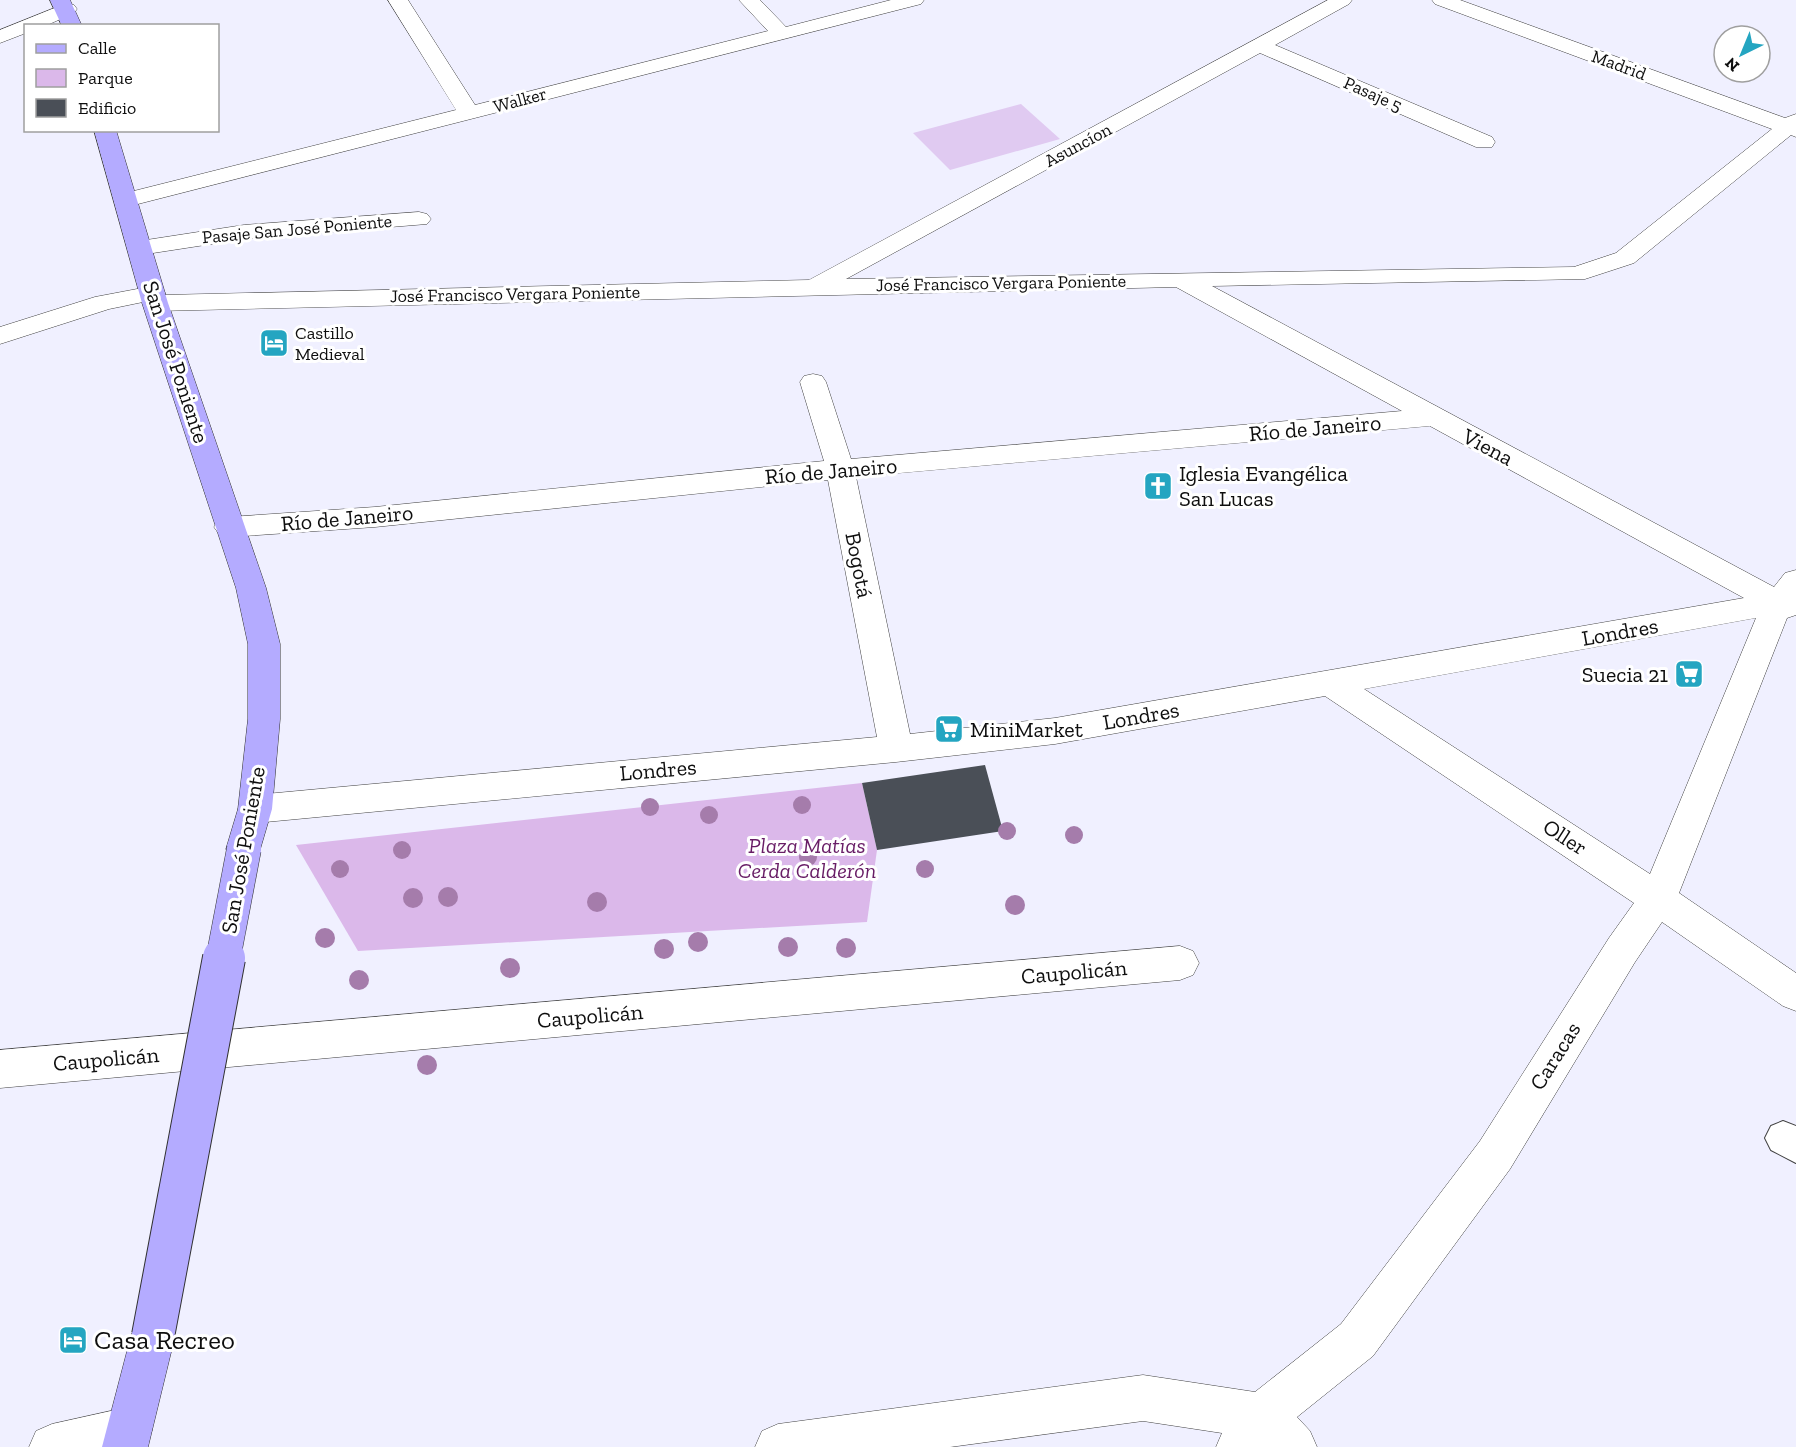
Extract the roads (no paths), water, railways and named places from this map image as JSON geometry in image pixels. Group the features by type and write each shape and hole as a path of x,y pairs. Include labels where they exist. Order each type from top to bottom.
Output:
{"street":[{"path":"398,0 469,113"},
{"path":"748,0 780,32"},
{"name":"Walker","path":"126,200 780,32 914,0"},
{"name":"Asuncíon","path":"813,288 1342,0"},
{"name":"Madrid","path":"1442,0 1794,126"},
{"path":"32,24 66,12"},
{"path":"0,37 24,27"},
{"name":"Pasaje 5","path":"1261,46 1484,142"},
{"name":"José Francisco Vergara Poniente","path":"0,336 104,302 154,298 1576,274 1625,258 1794,126"},
{"name":"San José Poniente","path":"106,132 154,298 251,588 264,644 264,719 255,809 244,849 153,1336 127,1439"},
{"name":"Pasaje San José Poniente","path":"140,248 179,240 286,226 419,219"},
{"name":"Viena","path":"1181,279 1433,417 1790,599"},
{"name":"Bogotá","path":"813,382 840,469 896,749"},
{"name":"Río de Janeiro","path":"229,527 375,517 840,469 1433,417"},
{"name":"Londres","path":"255,809 896,749 1055,731 1332,684 1790,599"},
{"name":"Caracas","path":"1250,1432 1357,1340 1495,1155 1622,950 1658,899 1790,599"},
{"name":"Oller","path":"1332,684 1658,899 1796,994"},
{"name":"Caupolicán","path":"0,1069 1180,963"},
{"path":"778,1447 1143,1398 1294,1447"},
{"path":"52,1447 127,1439"}],"place":[{"name":"Castillo Medieval","path":"274,343"},
{"name":"Iglesia Evangélica San Lucas","path":"1158,486"},
{"name":"Suecia 21","path":"1689,674"},
{"name":"MiniMarket","path":"949,729"},
{"name":"Casa Recreo","path":"73,1340"}],"park label":[{"name":"Plaza Matías Cerda Calderón","path":"807,858"}]}
